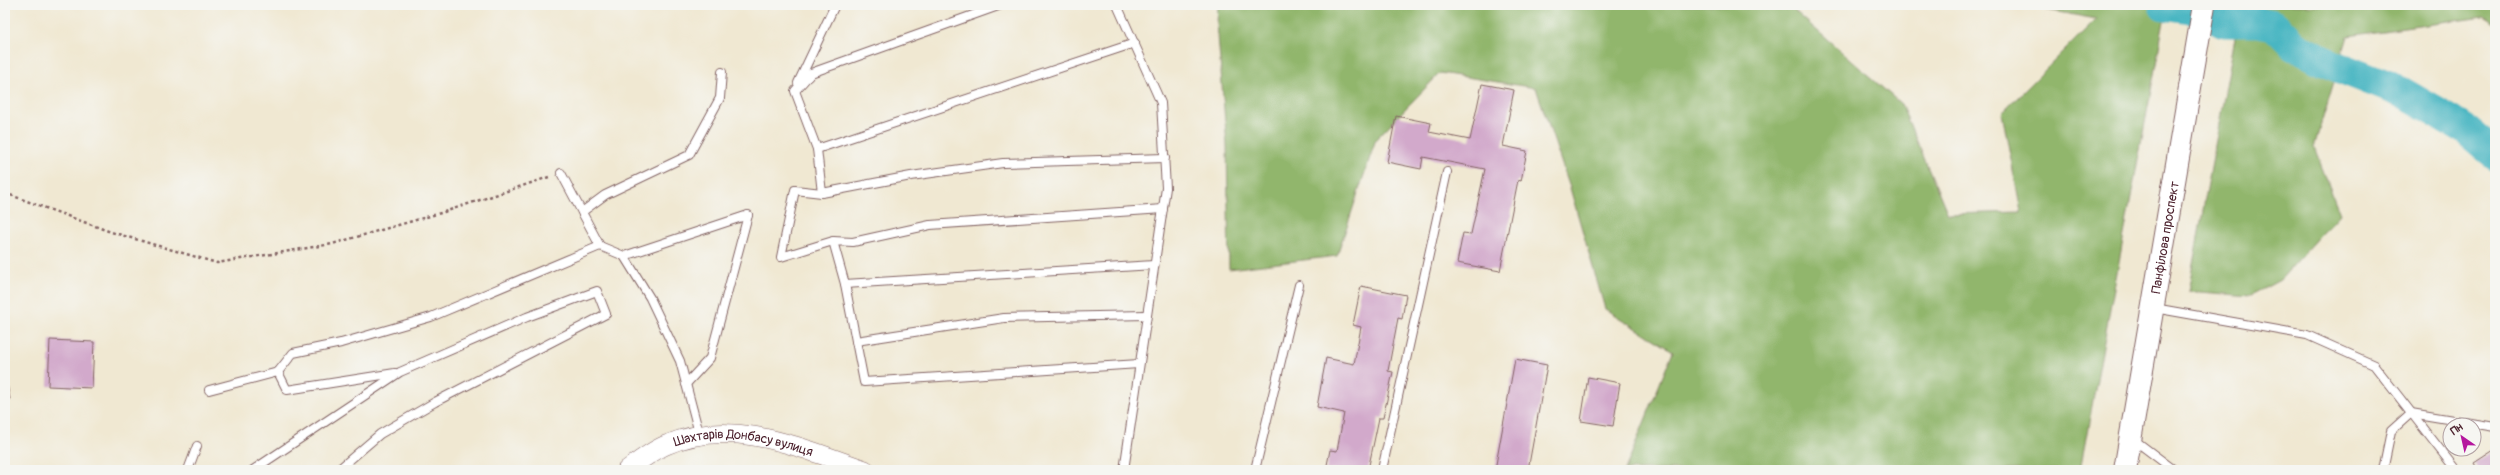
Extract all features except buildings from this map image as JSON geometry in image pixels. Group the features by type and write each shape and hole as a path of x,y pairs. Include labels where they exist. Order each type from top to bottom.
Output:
{"main road":[{"name":"Панфілова проспект","path":"2125,470 2204,5"}],"street":[{"name":"Шахтарів Донбасу вулиця","path":"627,470 665,445 700,437 737,434 764,437 864,470"}],"lane":[{"path":"822,193 817,149 795,91 834,5"},
{"path":"795,91 811,73 1001,5"},
{"path":"1117,5 1161,103 1166,188 1124,470"},
{"path":"817,149 1135,43"},
{"path":"582,212 605,195 688,155 720,98 722,72"},
{"path":"1163,209 930,224 853,242 833,241 781,256 795,190 822,193 911,176 1003,163 1164,158"},
{"path":"1382,470 1447,172"},
{"path":"561,173 600,246 624,256 650,298 680,361 700,437"},
{"path":"624,256 748,214 710,358 686,384"},
{"path":"833,241 845,284 864,382 1140,364"},
{"path":"209,390 278,372 293,353 341,343 431,317 600,246"},
{"path":"845,284 1154,265"},
{"path":"1255,470 1299,285"},
{"path":"253,470 400,372 527,317 597,291 606,314 421,410 380,434 338,470"},
{"path":"2153,308 2307,336 2374,365 2456,470"},
{"path":"856,341 1004,318 1147,315"},
{"path":"278,372 287,390 400,372"},
{"path":"2383,470 2391,431 2412,414 2495,427"},
{"path":"2130,437 2174,470"},
{"path":"188,470 197,446"}],"path":[{"path":"5,193 111,232 217,263 332,244 444,212 561,173"}],"green space":[{"path":"1218,5 1788,5 1901,104 1948,214 2021,212 2002,113 2096,19 2020,5 2167,5 2080,470 1625,470 1673,351 1605,309 1570,188 1536,88 1440,73 1376,139 1337,256 1229,269 1227,146 1217,24"},
{"path":"2241,5 2495,5 2495,24 2483,17 2348,36 2314,147 2340,214 2280,280 2250,296 2188,291"}],"waterway":[{"path":"2164,5 2203,11 2224,22 2258,22 2274,25 2294,45 2323,61 2401,92 2465,129 2495,154"}]}
